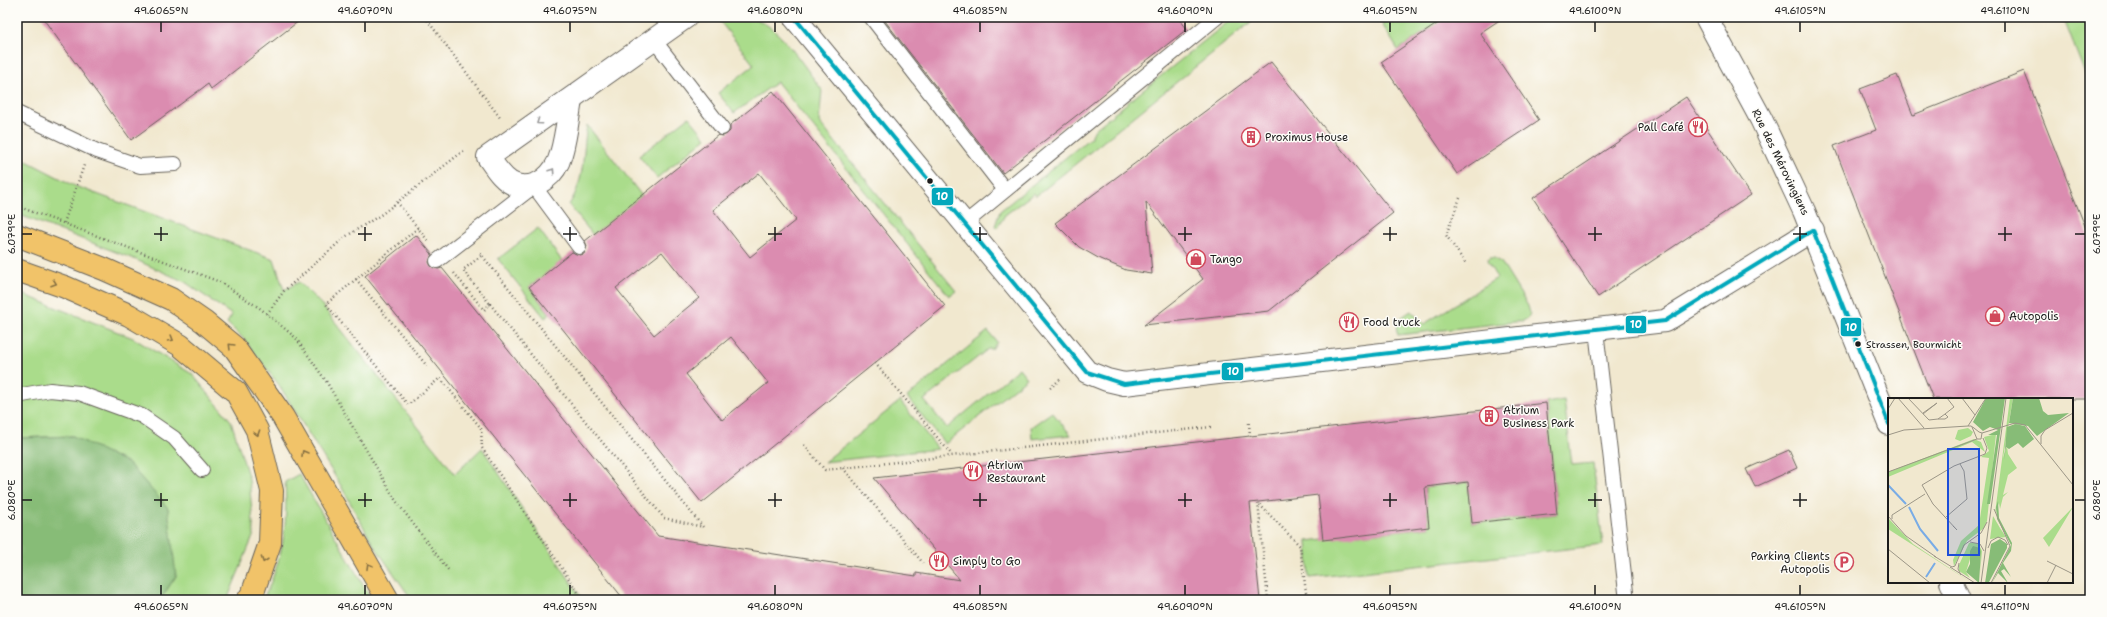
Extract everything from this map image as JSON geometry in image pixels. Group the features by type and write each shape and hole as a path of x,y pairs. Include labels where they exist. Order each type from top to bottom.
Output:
{"highway":[{"path":"17,235 104,269 171,299 204,322 234,347 283,417 388,600"},
{"path":"17,248 99,282 171,299"},
{"path":"17,270 65,287 129,315 180,345 236,392 257,430 272,491 270,543 253,592 248,600"}],"street":[{"path":"571,100 561,156 550,175 534,186 515,185 500,174 488,157 571,100 686,17"},
{"path":"794,17 1087,372 1107,380 1124,384 1665,321 1813,230"},
{"name":"Rue des Mérovingiens","path":"1706,17 1761,119 1813,230 1888,421"},
{"path":"1952,583 1959,600"}],"lane":[{"path":"871,17 1005,190"},
{"path":"964,224 1217,17"},
{"path":"654,40 722,128"},
{"path":"17,113 90,148 140,166 175,164"},
{"path":"437,261 534,186 579,247"},
{"path":"1596,330 1626,592"},
{"path":"17,396 50,390 78,393 142,416 174,438 202,470"}],"path":[{"path":"425,17 501,119"},
{"path":"267,314 284,291 340,242 397,202 472,144"},
{"path":"64,223 90,148"},
{"path":"1460,198 1446,235 1466,264"},
{"path":"397,202 432,246"},
{"path":"418,228 326,304 408,405 440,378 481,428 482,448 583,600"},
{"path":"467,237 703,527 664,518 463,270 482,256"},
{"path":"450,269 484,310 490,304"},
{"path":"356,279 427,366"},
{"path":"875,363 952,455"},
{"path":"1050,388 1063,377"},
{"path":"1249,423 1250,436"},
{"path":"804,445 825,470 1211,427"},
{"path":"842,468 923,563"},
{"path":"1268,600 1258,503 1300,546 1307,600"}],"green space":[{"path":"725,17 749,17 760,21 771,28 790,47 822,90 819,122 956,291 949,296 777,82 734,113 718,93 754,65 719,20"},
{"path":"1234,17 1257,17 1036,196 1034,193 1005,215 997,228 995,226 1000,211 1091,137 1095,129"},
{"path":"1392,17 1437,17 1440,22 1398,50 1382,24"},
{"path":"2063,17 2090,17 2090,87"},
{"path":"689,117 706,138 657,178 639,156"},
{"path":"587,125 642,196 593,235 569,205 581,176"},
{"path":"17,156 75,186 274,259 284,290 299,282 321,304 455,474 482,448 583,600 412,600 373,544 341,486 279,385 243,338 227,323 232,315 185,282 134,259 17,214"},
{"path":"538,228 562,261 529,287 550,314 545,318 498,259"},
{"path":"1489,258 1494,258 1501,262 1528,306 1530,313 1528,318 1523,321 1398,335 1396,327 1398,321 1411,311 1424,324 1497,278 1487,261"},
{"path":"17,292 133,338 192,374 231,421 249,479 254,534 227,600 160,600 176,576 73,436 17,438"},
{"path":"988,331 997,342 992,349 988,349 924,400 947,428 1019,368 1027,378 945,444 907,397"},
{"path":"1564,400 1572,465 1593,463 1603,545 1309,578 1307,541 1429,527 1425,487 1468,482 1472,523 1557,514 1546,403"},
{"path":"900,401 938,449 824,462"},
{"path":"1052,412 1071,435 1032,439 1031,427"},
{"path":"73,436 128,463 168,508 176,576 160,600 17,600 17,438"},
{"path":"299,474 373,600 263,600 280,556 283,542 286,514 285,482"}],"building":[{"path":"42,17 304,17 211,89 208,84 131,140"},
{"path":"882,17 1178,17 1187,29 1003,173"},
{"path":"1447,17 1504,17 1480,33 1539,120 1457,174 1381,62"},
{"name":"Proximus House","path":"1271,62 1393,213 1269,311 1144,325 1203,279 1146,202 1152,274 1126,270 1100,259 1079,247 1055,223"},
{"name":"Autopolis","path":"2024,71 2090,239 2090,399 1933,398 1834,146 1876,130 1860,89 1897,75 1913,115"},
{"path":"773,91 945,306 702,503 529,287 572,252 580,255 584,254 587,246 585,241 718,135 723,136 727,134 730,131 730,125","holes":["759,173 796,220 750,257 713,210","662,252 699,298 654,335 616,288","731,337 768,383 722,420 686,374"]},
{"path":"1686,97 1751,195 1598,297 1533,198"},
{"name":"Atrium Business Park","path":"416,235 432,254 429,262 431,266 438,269 442,268 658,536 916,576 916,573 960,580 874,478 1546,403 1557,514 1472,523 1468,482 1425,487 1429,527 1323,540 1318,495 1250,503 1260,600 642,600 622,597 365,276"},
{"path":"1789,450 1797,468 1755,487 1746,469"}],"transit line":[{"name":"10","path":"794,17 1087,372 1124,384 1665,321 1813,230"},
{"name":"10","path":"1813,230 1888,421"}],"place":[{"name":"Pall Café","path":"1698,127"},
{"name":"Proximus House","path":"1251,137"},
{"name":"Tango","path":"1196,259"},
{"name":"Autopolis","path":"1995,316"},
{"name":"Food truck","path":"1349,322"},
{"name":"Strassen, Bourmicht","path":"1858,344"},
{"name":"Atrium Business Park","path":"1489,416"},
{"name":"Atrium Restaurant","path":"973,471"},
{"name":"Simply to Go","path":"939,561"},
{"name":"Parking Clients Autopolis","path":"1844,562"}]}
